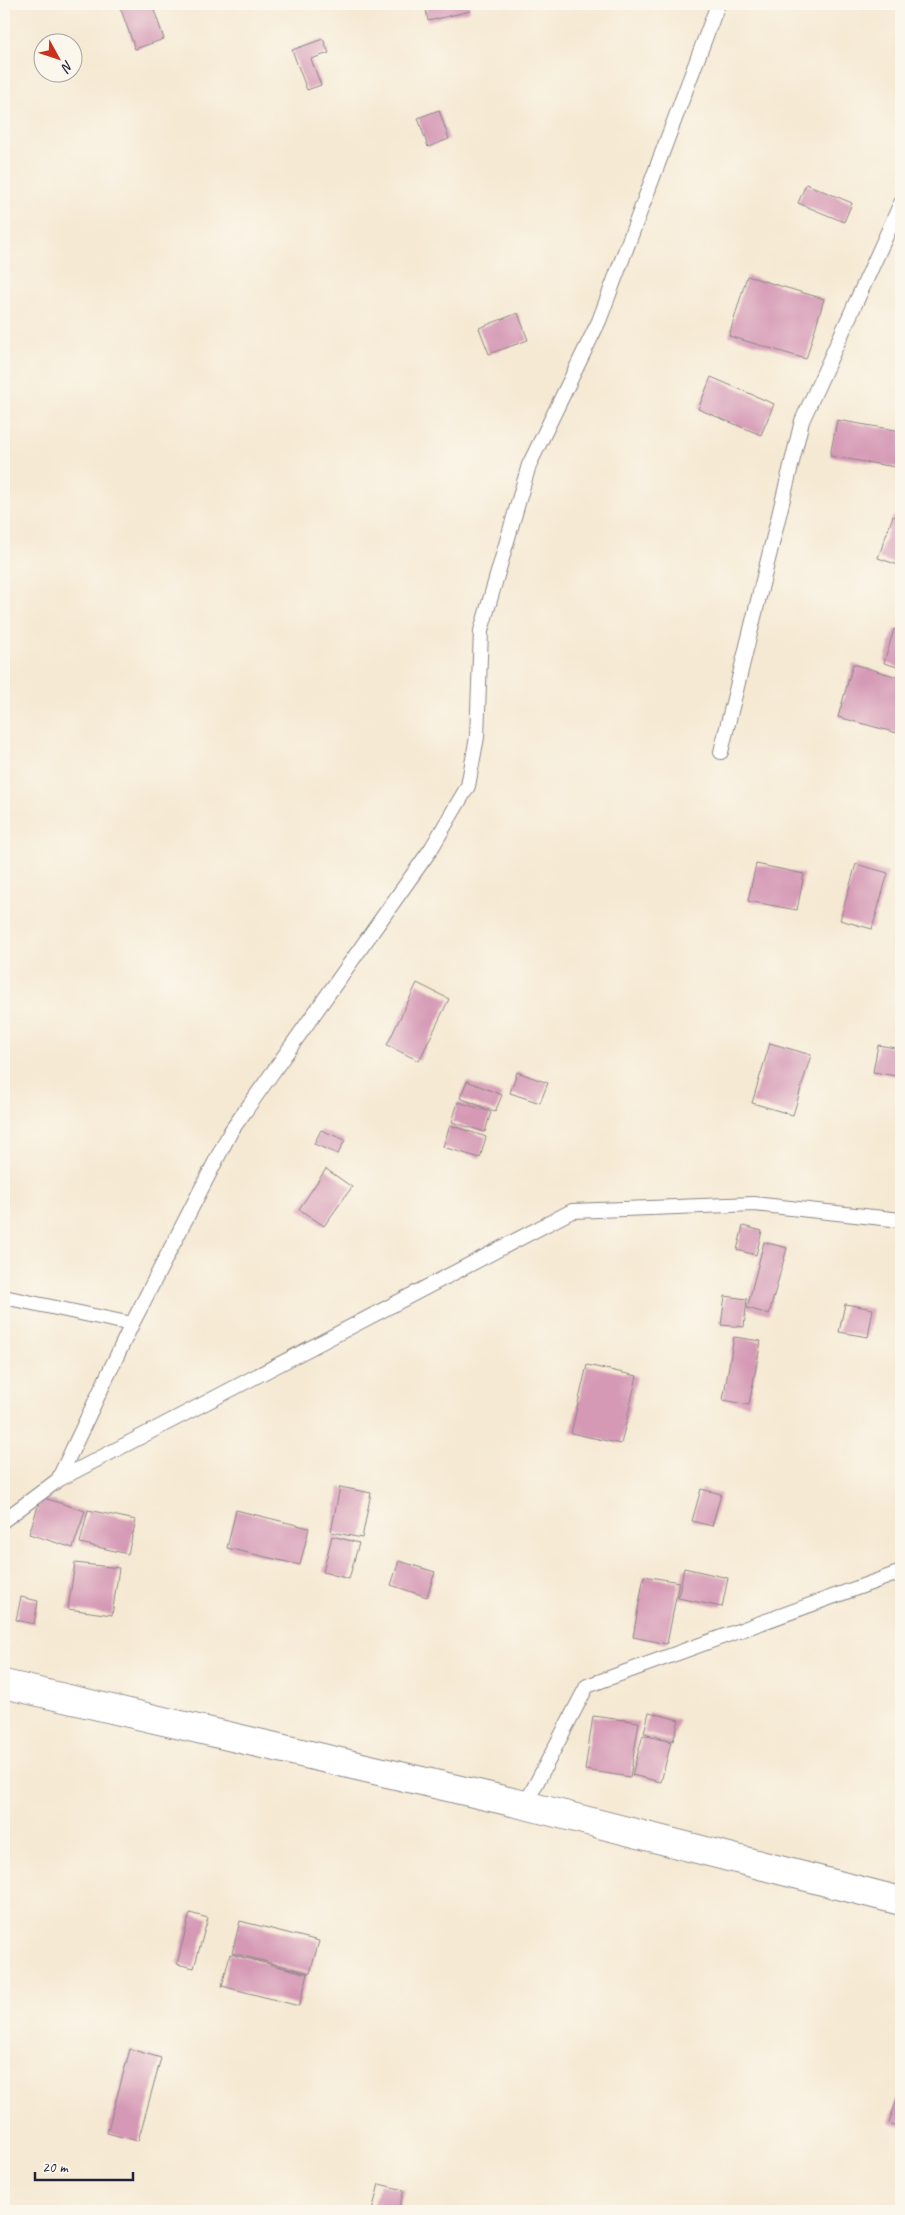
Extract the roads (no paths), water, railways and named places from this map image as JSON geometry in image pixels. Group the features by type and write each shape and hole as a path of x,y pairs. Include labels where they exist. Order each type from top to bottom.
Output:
{"street":[{"path":"4,1684 525,1805 901,1901"}],"lane":[{"path":"58,1480 132,1324 231,1131 431,849 468,786 477,737 481,632 529,465 599,321 718,4"},
{"path":"721,752 802,421 901,203"},
{"path":"4,1520 58,1480 572,1210 754,1204 901,1220"},
{"path":"4,1297 132,1324"},
{"path":"525,1805 587,1686 901,1572"}]}
